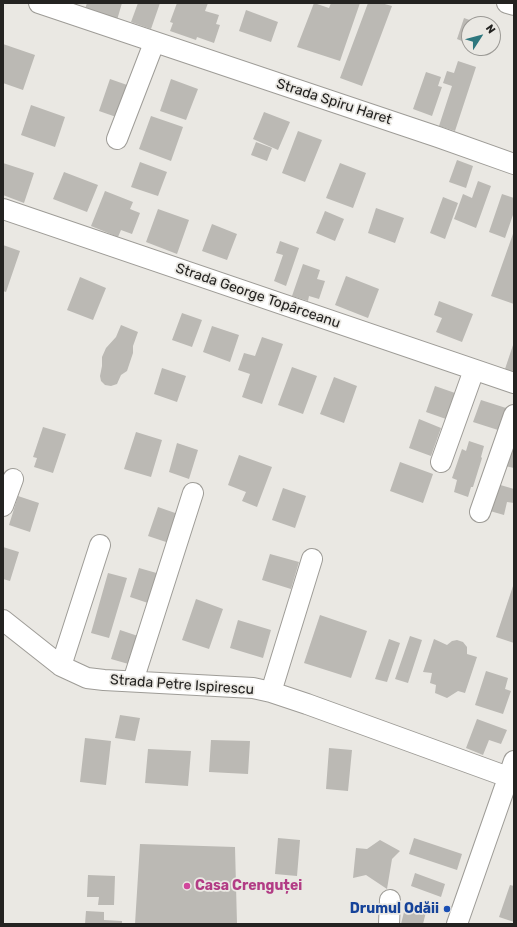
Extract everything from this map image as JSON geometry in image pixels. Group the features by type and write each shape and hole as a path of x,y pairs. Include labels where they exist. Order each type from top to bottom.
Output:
{"street":[{"name":"Strada Spiru Haret","path":"39,3 514,164"},
{"path":"507,3 514,5"},
{"path":"117,139 154,42"},
{"name":"Strada George Topârceanu","path":"3,209 514,383"},
{"path":"441,462 474,370"},
{"path":"480,512 514,415"},
{"path":"3,506 13,479"},
{"path":"133,681 193,492"},
{"path":"61,666 100,545"},
{"path":"271,692 312,559"},
{"name":"Strada Petre Ispirescu","path":"3,620 61,666 86,678 253,688 271,692 511,769"},
{"path":"457,924 511,769"},
{"path":"390,900 390,924"}],"building":[{"path":"87,3 122,3 117,20 85,9"},
{"path":"138,3 160,3 151,29 131,22"},
{"path":"177,3 208,3 205,11 219,15 216,24 220,25 214,43 197,37 196,40 170,31 173,23 170,22"},
{"path":"314,3 329,8 331,3 360,3 340,61 297,47"},
{"path":"368,3 381,3 392,6 362,86 340,78"},
{"path":"246,10 278,22 271,42 239,31"},
{"path":"461,27 461,41 457,39"},
{"path":"3,44 35,55 23,90 3,83"},
{"path":"458,61 476,67 455,131 439,126 452,86 443,83 447,71 454,73"},
{"path":"426,72 441,77 438,86 442,87 432,116 413,109"},
{"path":"110,79 130,86 119,118 99,111"},
{"path":"171,79 198,89 186,120 160,111"},
{"path":"31,105 65,117 55,147 21,135"},
{"path":"264,112 290,122 278,150 253,139"},
{"path":"151,116 183,127 171,161 139,149"},
{"path":"298,131 322,140 305,182 282,173"},
{"path":"256,142 272,148 267,161 251,155"},
{"path":"457,160 473,166 466,188 449,182"},
{"path":"140,162 167,172 158,196 131,187"},
{"path":"3,163 34,173 24,203 3,195"},
{"path":"340,163 366,173 353,208 326,198"},
{"path":"64,172 98,185 87,212 53,199"},
{"path":"478,181 491,186 476,228 454,219 463,194 472,198"},
{"path":"105,191 133,202 130,209 140,213 132,234 121,230 118,237 91,226"},
{"path":"502,194 514,198 514,212 505,238 489,232"},
{"path":"443,197 458,203 445,239 430,233"},
{"path":"376,208 404,218 395,243 368,233"},
{"path":"158,209 189,220 177,254 146,242"},
{"path":"325,211 344,219 335,241 316,233"},
{"path":"212,224 237,234 227,260 202,251"},
{"path":"514,231 514,304 491,296"},
{"path":"280,241 299,248 286,286 274,281 283,255 276,253"},
{"path":"3,245 20,251 6,292 3,291"},
{"path":"303,264 320,270 317,279 325,281 319,299 309,296 308,301 292,296"},
{"path":"346,276 379,289 368,318 335,305"},
{"path":"80,277 106,288 93,320 67,310"},
{"path":"439,301 473,314 462,342 436,332 442,318 434,315"},
{"path":"182,313 202,320 192,347 172,340"},
{"path":"121,325 138,332 133,346 133,353 127,371 121,375 117,384 111,386 105,385 101,381 100,376 102,357 106,348 116,337"},
{"path":"212,326 239,335 230,362 203,352"},
{"path":"262,337 283,344 262,404 242,397 250,374 238,370 244,353 255,356"},
{"path":"514,342 514,375 504,372"},
{"path":"292,367 317,376 303,414 278,405"},
{"path":"162,368 186,376 177,402 154,394"},
{"path":"334,377 357,386 344,423 320,414"},
{"path":"435,386 455,393 446,419 426,412"},
{"path":"481,400 506,408 498,430 473,422"},
{"path":"419,419 441,428 431,456 409,448"},
{"path":"43,427 66,434 53,473 34,467 37,458 33,457"},
{"path":"136,432 162,440 151,477 124,469"},
{"path":"514,439 514,468 505,466"},
{"path":"469,441 484,446 473,487 471,487 468,497 454,492 457,480 452,478 462,449 466,451"},
{"path":"177,443 198,450 189,479 169,472"},
{"path":"239,455 272,467 257,507 242,501 246,492 228,485"},
{"path":"400,462 433,474 423,503 390,491"},
{"path":"497,484 514,489 514,503 507,502 504,515 490,511"},
{"path":"283,488 306,496 295,528 272,520"},
{"path":"18,496 39,503 30,532 9,525"},
{"path":"158,507 178,514 169,543 148,536"},
{"path":"3,547 19,552 10,581 3,579"},
{"path":"270,554 299,562 291,589 262,580"},
{"path":"139,568 160,574 151,604 130,597"},
{"path":"108,573 127,578 109,638 91,633"},
{"path":"514,583 514,643 496,637"},
{"path":"196,599 223,609 209,649 182,640"},
{"path":"320,615 367,631 351,678 304,663"},
{"path":"238,620 271,630 263,658 230,648"},
{"path":"120,630 141,637 132,665 111,659"},
{"path":"410,636 422,640 408,683 395,679"},
{"path":"389,639 400,643 387,682 375,679"},
{"path":"434,639 447,645 452,641 457,640 463,642 467,647 467,654 477,657 465,693 458,691 447,698 435,693 436,685 430,683 432,673 423,672"},
{"path":"486,671 508,678 505,689 511,691 503,714 475,705"},
{"path":"120,715 140,718 135,741 115,738"},
{"path":"477,719 507,730 501,744 489,740 483,755 466,748"},
{"path":"85,738 111,741 106,785 80,782"},
{"path":"211,740 250,741 248,774 209,772"},
{"path":"329,748 352,750 348,791 326,789"},
{"path":"148,749 191,751 188,786 145,783"},
{"path":"278,838 300,840 297,876 275,874"},
{"path":"414,838 462,854 457,870 409,854"},
{"path":"380,840 400,851 392,859 387,889 366,875 353,878 356,848 367,849"},
{"name":"Casa Crenguței","path":"140,844 235,847 237,924 135,924"},
{"path":"415,873 445,884 441,897 411,886"},
{"path":"88,875 115,876 114,905 98,905 99,897 87,897"},
{"path":"510,885 514,886 514,922 499,917"},
{"path":"405,908 426,912 423,924 401,924"},
{"path":"86,911 104,912 104,920 122,921 122,924 85,924"}],"place":[{"name":"Casa Crenguței","path":"187,886"},
{"name":"Drumul Odăii","path":"447,909"}]}
